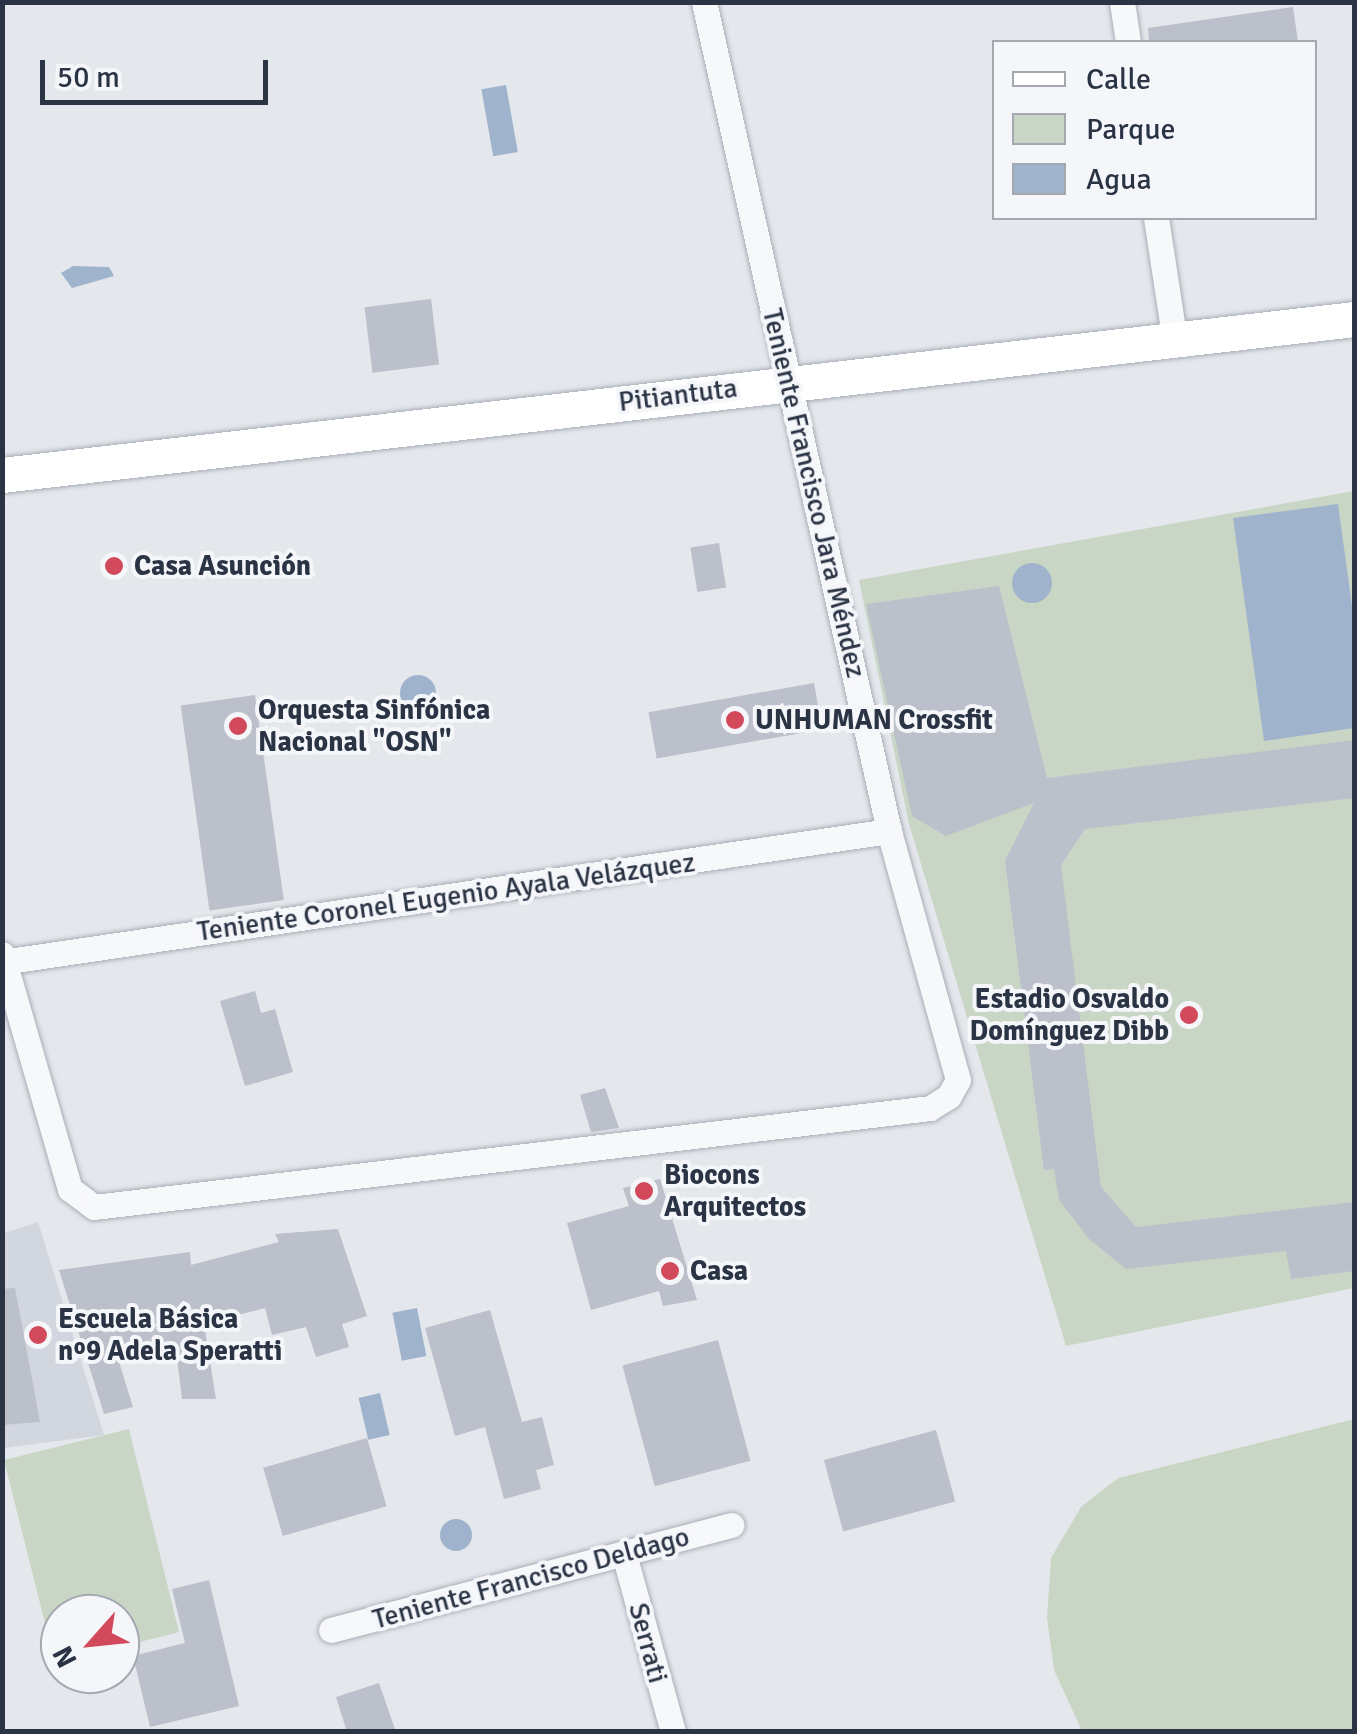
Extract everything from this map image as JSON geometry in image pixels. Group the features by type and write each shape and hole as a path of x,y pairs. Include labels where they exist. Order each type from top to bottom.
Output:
{"street":[{"name":"Teniente Francisco Jara Méndez","path":"3,959 80,1202 416,1171 930,1108 949,1096 958,1080 889,831 704,2"},
{"path":"1122,2 1128,40"},
{"path":"1156,220 1174,336"},
{"name":"Pitiantuta","path":"2,475 1174,336 1354,319"},
{"name":"Teniente Coronel Eugenio Ayala Velázquez","path":"3,959 889,831"},
{"name":"Teniente Francisco Deldago","path":"330,1630 732,1525"},
{"name":"Serrati","path":"624,1554 672,1732"}],"shaded area":[{"name":"Escuela Básica nº9 Adela Speratti","path":"38,1222 104,1435 3,1448 2,1234"}],"green space":[{"path":"1354,491 1354,1288 1066,1346 909,824 859,580"},
{"path":"1354,1419 1354,1731 1082,1731 1054,1670 1047,1618 1051,1558 1081,1507 1118,1478"},
{"path":"129,1429 179,1632 140,1642 140,1594 40,1594 40,1603 4,1460"}],"water":[{"path":"506,85 518,152 493,156 481,89"},
{"path":"73,266 109,267 114,276 72,288 61,273"},
{"path":"1338,504 1354,621 1354,728 1264,741 1233,518"},
{"path":"1032,563 1046,569 1052,583 1046,597 1032,603 1018,597 1012,583 1018,569"},
{"path":"418,675 431,680 436,693 431,706 418,711 405,706 400,693 405,680"},
{"path":"417,1308 426,1356 402,1361 392,1313"},
{"path":"380,1393 390,1435 368,1440 359,1398"},
{"path":"456,1519 467,1524 472,1535 467,1546 456,1551 445,1546 440,1535 445,1524"}],"building":[{"path":"1293,7 1298,40 1149,40 1148,28"},
{"path":"431,299 439,365 373,373 364,307"},
{"path":"719,543 726,587 697,592 690,548"},
{"path":"999,586 1047,778 1354,740 1354,798 1085,829 1061,865 1101,1187 1136,1227 1354,1202 1354,1271 1291,1279 1286,1251 1126,1269 1089,1239 1059,1200 1054,1169 1044,1170 1005,861 1034,803 946,836 912,816 866,604"},
{"name":"UNHUMAN Crossfit","path":"814,683 822,729 657,758 649,712"},
{"path":"255,695 284,900 210,910 181,705"},
{"path":"255,991 261,1013 275,1009 293,1072 245,1086 220,1001"},
{"path":"605,1088 619,1128 591,1132 580,1095"},
{"path":"660,1179 697,1300 663,1306 659,1291 591,1310 567,1223 629,1206 623,1188"},
{"path":"338,1229 367,1316 342,1324 349,1347 316,1357 306,1327 272,1335 265,1308 204,1324 216,1399 182,1399 176,1351 119,1362 133,1407 104,1414 59,1270 190,1252 191,1265 279,1242 275,1234"},
{"path":"15,1288 40,1422 2,1425 2,1289"},
{"path":"490,1310 522,1422 542,1417 554,1465 536,1470 541,1489 504,1499 485,1427 455,1436 425,1328"},
{"path":"718,1340 750,1461 655,1486 622,1366"},
{"path":"936,1430 955,1501 843,1532 824,1460"},
{"path":"367,1438 387,1506 283,1536 263,1468"},
{"path":"209,1580 239,1706 150,1727 140,1685 140,1654 185,1643 172,1589"},
{"path":"379,1683 396,1732 347,1732 336,1697"}],"place":[{"name":"Casa Asunción","path":"114,566"},
{"name":"UNHUMAN Crossfit","path":"735,720"},
{"name":"Orquesta Sinfónica Nacional \"OSN\"","path":"238,726"},
{"name":"Estadio Osvaldo Domínguez Dibb","path":"1189,1015"},
{"name":"Biocons Arquitectos","path":"644,1191"},
{"name":"Casa","path":"670,1271"},
{"name":"Escuela Básica nº9 Adela Speratti","path":"38,1335"}]}
